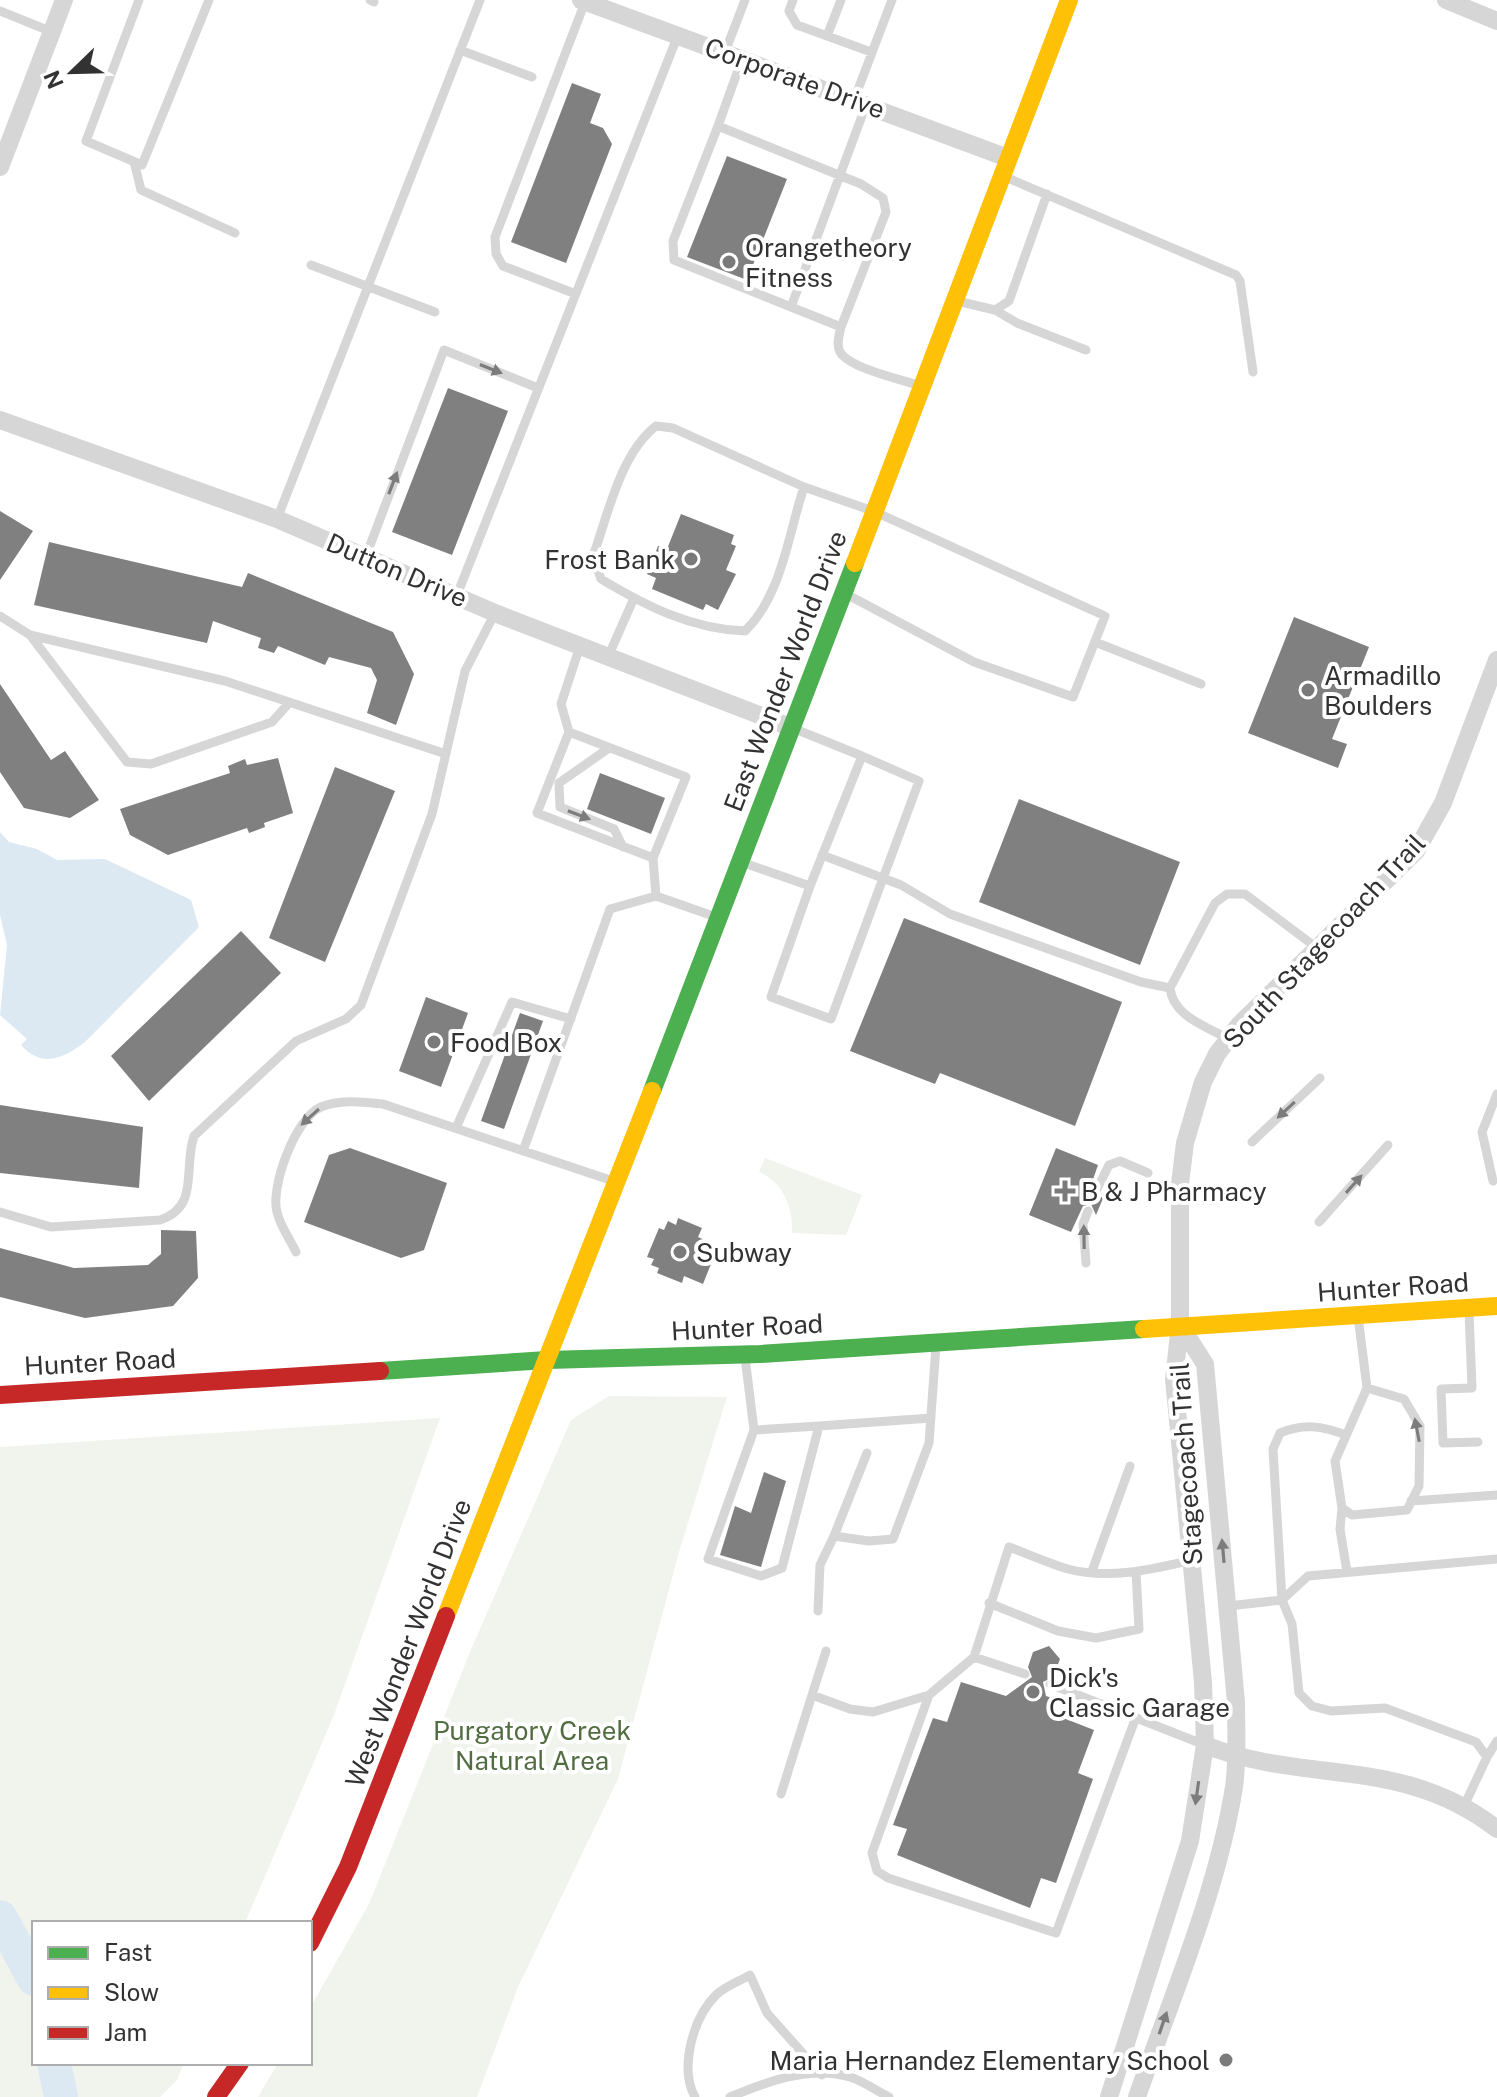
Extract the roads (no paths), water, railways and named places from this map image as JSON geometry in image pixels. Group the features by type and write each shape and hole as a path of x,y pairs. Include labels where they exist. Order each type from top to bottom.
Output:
{"main road":[{"name":"East Wonder World Drive","path":"547,1360 741,862 1069,0"},
{"name":"Hunter Road","path":"0,1395 547,1360 745,1354 936,1343 1497,1306"},
{"name":"West Wonder World Drive","path":"312,1939 348,1867 547,1360"},
{"path":"216,2097 239,2065"}],"street":[{"path":"0,167 64,0"},
{"path":"1446,0 1497,21"},
{"name":"Corporate Drive","path":"583,1 1008,158"},
{"name":"Dutton Drive","path":"0,420 277,519 495,613 790,727"},
{"name":"South Stagecoach Trail","path":"1180,1325 1180,1184 1185,1143 1203,1082 1227,1038 1378,892 1416,851 1430,829 1497,660"},
{"name":"Stagecoach Trail","path":"1109,2097 1190,1841 1205,1745 1203,1682 1174,1379 1180,1325"},
{"name":"Stagecoach Trail","path":"1137,2097 1218,1859 1234,1786 1236,1757 1236,1702 1205,1364 1180,1325"},
{"path":"1205,1745 1236,1757 1396,1779 1465,1804 1497,1829"}],"lane":[{"path":"139,0 86,141 142,165 209,0"},
{"path":"277,519 480,0"},
{"path":"745,0 718,126 673,241 674,260 841,327"},
{"path":"793,0 791,20 871,52"},
{"path":"827,36 841,0"},
{"path":"791,307 840,175 871,52 892,0"},
{"path":"576,294 503,266 496,254 495,237 583,1"},
{"path":"0,11 52,32"},
{"path":"457,595 678,35"},
{"path":"460,50 532,77"},
{"path":"718,126 840,175 883,198 886,206 841,327 840,353 854,363 921,386"},
{"path":"134,162 141,190 235,233"},
{"path":"1001,176 1236,275 1240,281 1253,372"},
{"path":"995,310 1009,301 1047,194"},
{"path":"311,265 435,312"},
{"path":"954,300 995,310 1017,323 1086,350"},
{"path":"366,556 444,350 538,388"},
{"path":"804,487 771,593 762,614 745,631 715,630 634,598 601,579 593,556 626,468 642,437 656,426 673,428 804,487 873,511 1105,616 1073,697 974,662 842,592"},
{"path":"608,657 634,598"},
{"path":"0,1212 51,1227 160,1220 182,1207 188,1194 188,1154 194,1136 296,1041 346,1019 361,1005 432,814 443,753 465,671 495,613"},
{"path":"0,616 30,635 225,681 443,753"},
{"path":"30,635 127,762 151,764 272,722 288,704"},
{"path":"1095,642 1201,684"},
{"path":"580,646 561,704 569,732 537,813 653,858"},
{"path":"790,727 862,756 919,781 831,1019 771,997 810,886 862,756"},
{"path":"569,732 686,777 653,858 656,896"},
{"path":"609,748 559,783 560,807 614,829 623,847"},
{"path":"822,855 883,878 950,914 1141,982 1170,988"},
{"path":"741,862 810,886"},
{"path":"1227,1038 1187,1017 1171,998 1170,988 1215,903 1227,894 1245,894 1317,948"},
{"path":"523,1151 610,909 656,896 717,918"},
{"path":"456,1128 512,1002 571,1019"},
{"path":"1252,1142 1320,1078"},
{"path":"1493,1181 1482,1132 1497,1094"},
{"path":"296,1252 275,1209 288,1143 305,1118 319,1108 346,1101 383,1104 616,1182"},
{"path":"1319,1222 1388,1145"},
{"path":"1095,1193 1109,1165 1120,1161 1148,1173"},
{"path":"1086,1263 1083,1224 1088,1211"},
{"path":"1469,1308 1472,1388 1441,1389 1443,1443 1478,1442"},
{"path":"1347,1572 1335,1461 1367,1388 1358,1315"},
{"path":"834,1536 869,1541 893,1539 929,1443 936,1343"},
{"path":"745,1354 754,1430 708,1559 761,1576 782,1568 819,1426"},
{"path":"1342,1508 1352,1515 1407,1510 1419,1486 1420,1426 1404,1399 1367,1388"},
{"path":"754,1430 931,1418"},
{"path":"1346,1435 1325,1427 1298,1425 1280,1433 1273,1449 1282,1600 1292,1624 1299,1693 1312,1706 1331,1711 1385,1708 1476,1742 1487,1757"},
{"path":"818,1611 820,1565 867,1453"},
{"path":"1092,1571 1130,1466"},
{"path":"1411,1501 1497,1495"},
{"path":"812,1695 850,1709 873,1712 929,1695 974,1657 1009,1547 1070,1570 1136,1572 1192,1560"},
{"path":"1228,1606 1282,1600 1308,1576 1497,1559"},
{"path":"989,1603 1058,1631 1096,1638 1139,1629 1136,1572"},
{"path":"781,1794 826,1651"},
{"path":"974,1657 1025,1674"},
{"path":"1050,1684 1205,1745"},
{"path":"929,1695 872,1853 877,1871 888,1878 1056,1933 1136,1717"},
{"path":"1465,1804 1497,1741"},
{"path":"695,2097 689,2085 694,2030 717,1994 750,1975 767,2013 822,2075"},
{"path":"730,2097 775,2078 822,2075 849,2077 889,2097"}],"waterway":[{"path":"0,1917 32,1975"},
{"path":"54,2065 61,2097"}],"place":[{"name":"Orangetheory Fitness","path":"729,262"},
{"name":"Frost Bank","path":"691,559"},
{"name":"Armadillo Boulders","path":"1308,690"},
{"name":"Food Box","path":"434,1042"},
{"name":"B & J Pharmacy","path":"1065,1191"},
{"name":"Subway","path":"680,1252"},
{"name":"Dick's Classic Garage","path":"1033,1692"},
{"name":"Maria Hernandez Elementary School","path":"1226,2060"}],"park label":[{"name":"Purgatory Creek Natural Area","path":"532,1745"}]}
